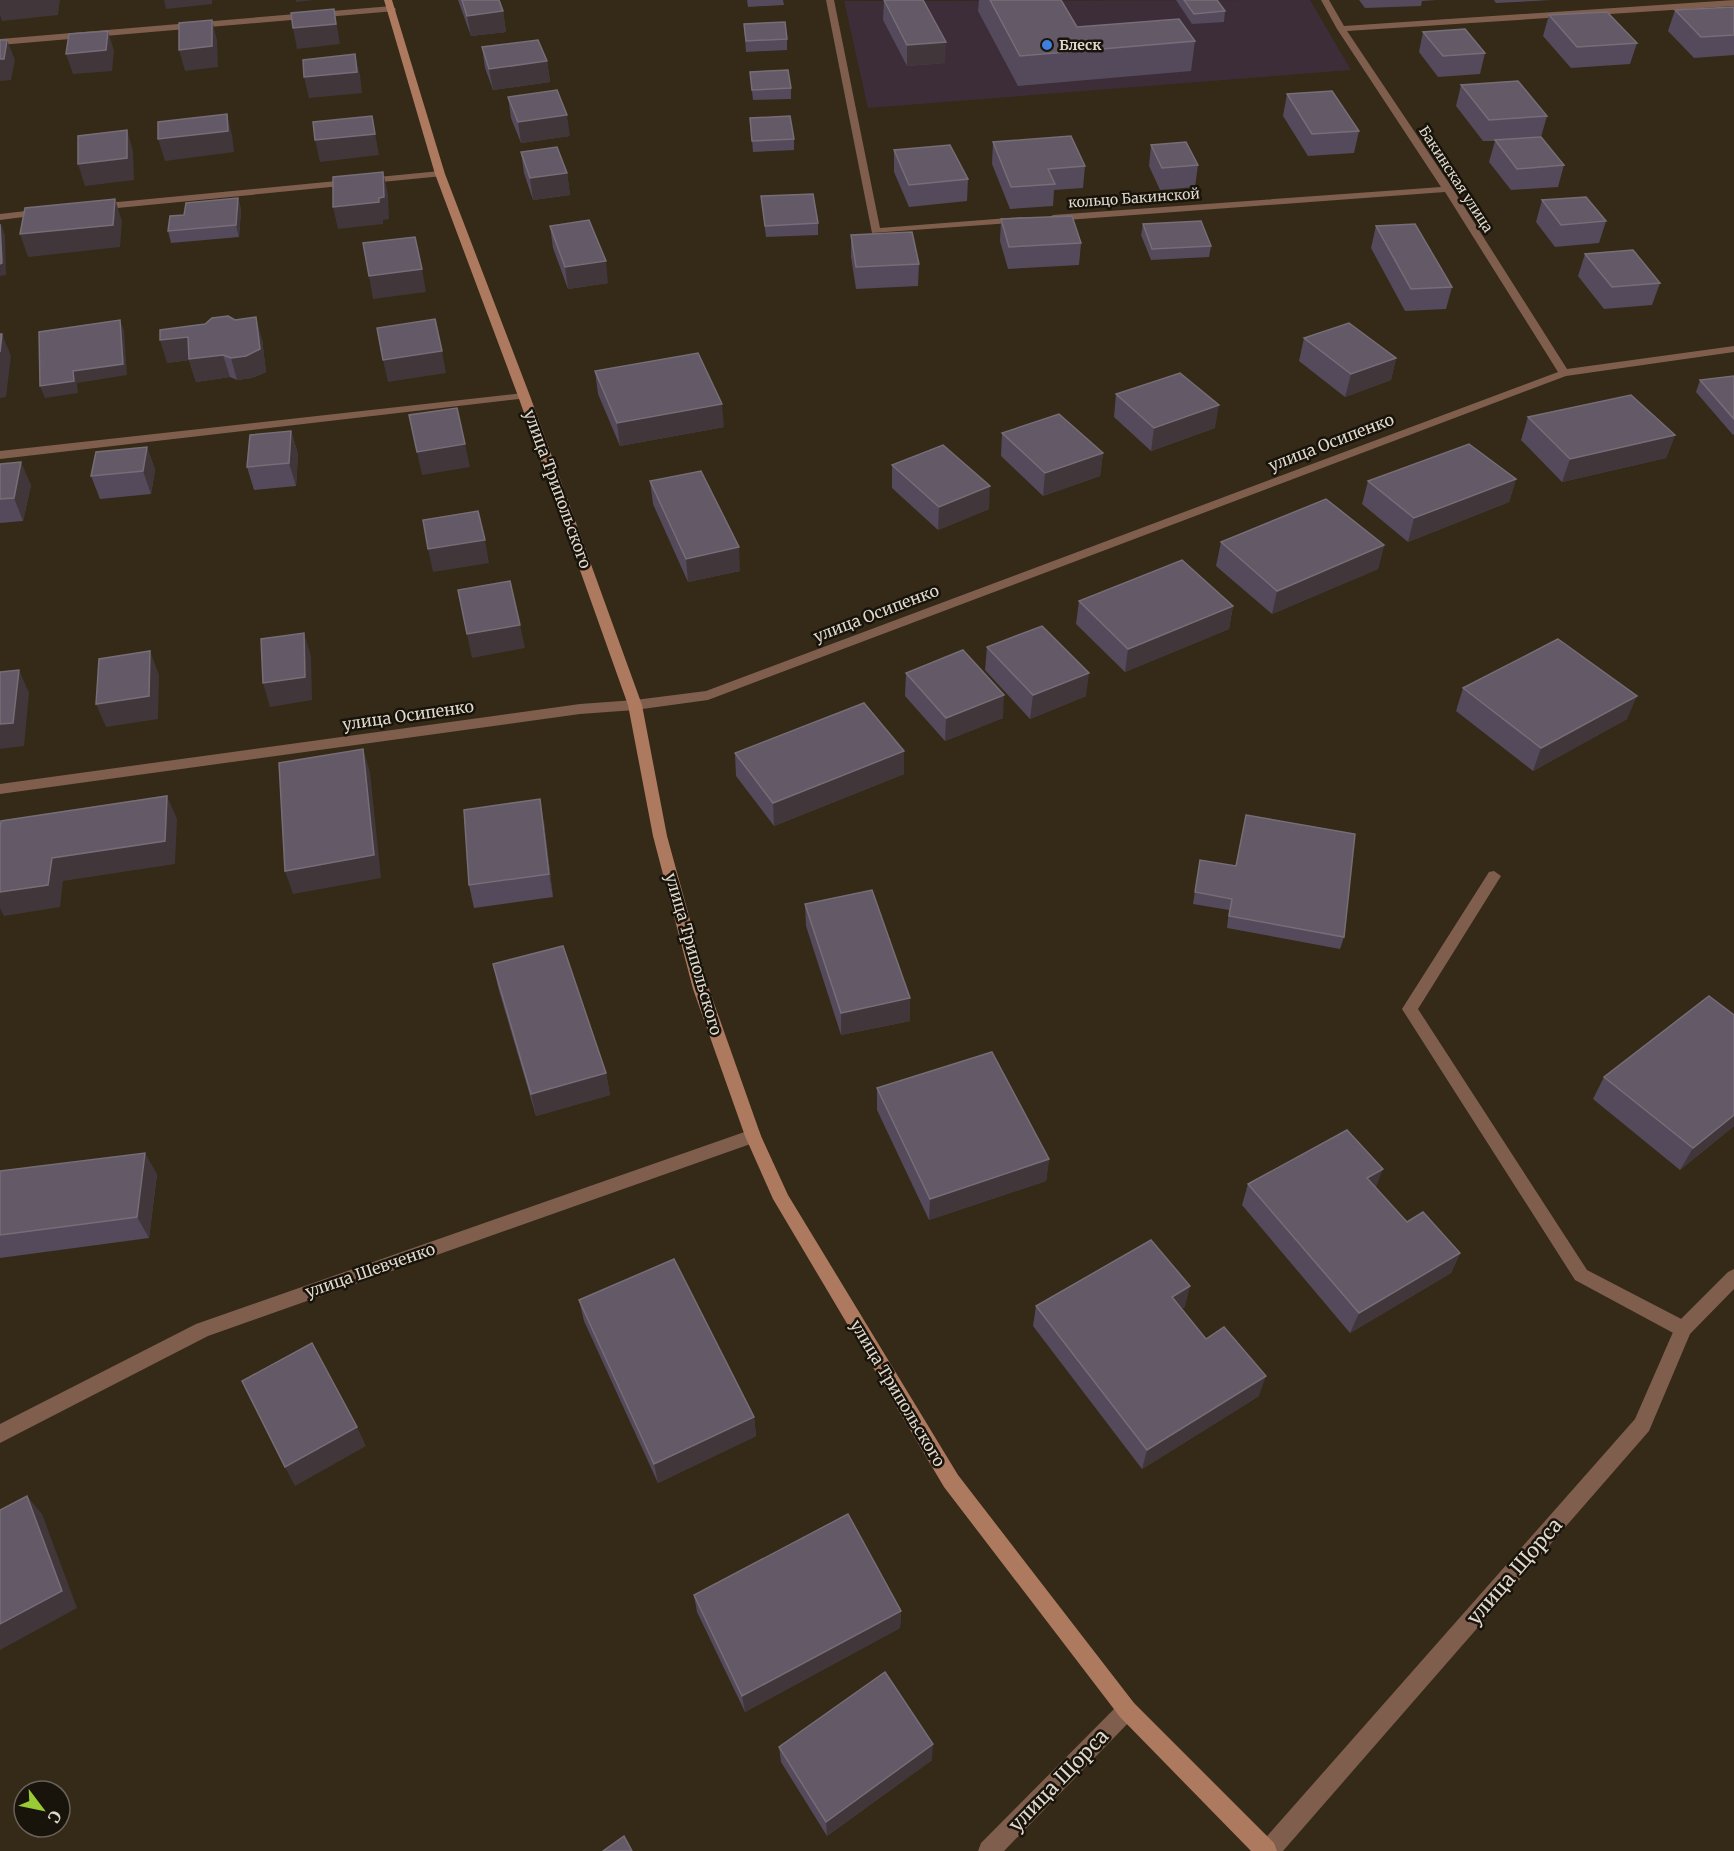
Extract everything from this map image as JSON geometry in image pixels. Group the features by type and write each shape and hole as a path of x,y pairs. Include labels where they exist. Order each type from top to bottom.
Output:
{"street":[{"path":"830,0 876,231 1031,219"},
{"name":"Бакинская улица","path":"1325,0 1341,29 1448,189 1564,373"},
{"path":"1341,29 1734,3"},
{"path":"0,42 390,5"},
{"name":"улица Трипольского","path":"390,5 440,174 524,396 635,705 660,836 701,989 753,1136 781,1199 951,1481 1127,1710 1268,1851"},
{"path":"83,208 440,174"},
{"name":"кольцо Бакинской","path":"1043,219 1448,189"},
{"path":"0,217 60,211"},
{"name":"улица Осипенко","path":"0,789 580,709 635,705 708,695 1564,373 1734,349"},
{"path":"0,455 524,396"},
{"path":"1494,876 1410,1009 1581,1275 1683,1329"},
{"name":"улица Шевченко","path":"0,1434 202,1329 753,1136"},
{"name":"улица Щорса","path":"1268,1851 1642,1425 1683,1329 1734,1277"},
{"name":"улица Щорса","path":"989,1851 1127,1710"}],"shaded area":[{"path":"1310,0 1351,70 868,108 844,1"}],"building":[{"path":"462,0 499,0 503,11 467,16"},
{"path":"884,0 923,0 946,42 907,45"},
{"path":"990,0 1061,0 1077,27 1179,19 1195,41 1020,56"},
{"path":"1184,0 1217,0 1225,11 1194,14"},
{"path":"1734,7 1734,35 1701,37 1675,10"},
{"path":"334,9 336,24 293,28 291,13"},
{"path":"1607,12 1637,43 1577,47 1549,15"},
{"path":"212,20 212,46 179,50 179,23"},
{"path":"785,22 787,39 746,41 744,24"},
{"path":"1465,29 1485,53 1443,56 1423,32"},
{"path":"108,31 106,50 66,54 69,34"},
{"path":"0,40 7,40 4,59 0,59"},
{"path":"538,40 547,61 489,69 482,47"},
{"path":"355,54 357,72 304,77 303,60"},
{"path":"788,70 791,88 752,90 750,72"},
{"path":"1518,81 1547,116 1489,120 1461,85"},
{"path":"557,90 567,115 518,122 508,97"},
{"path":"1332,91 1359,131 1312,134 1287,94"},
{"path":"227,114 228,131 158,139 158,122"},
{"path":"372,116 375,134 315,140 313,122"},
{"path":"790,116 794,139 752,141 750,118"},
{"path":"127,130 127,158 78,164 78,136"},
{"path":"1071,136 1085,166 1048,169 1055,184 1011,187 993,142"},
{"path":"1541,137 1564,165 1517,169 1495,140"},
{"path":"1186,142 1198,165 1162,168 1151,145"},
{"path":"950,145 968,179 909,185 894,150"},
{"path":"557,147 567,173 530,178 521,152"},
{"path":"383,172 384,197 379,198 379,202 333,207 333,177"},
{"path":"813,194 818,223 765,226 761,196"},
{"path":"1586,197 1606,221 1561,225 1542,200"},
{"path":"238,198 236,225 168,231 170,216 184,215 186,203"},
{"path":"115,199 113,225 20,234 25,208"},
{"path":"1072,216 1081,243 1009,247 1001,219"},
{"path":"589,220 606,261 565,267 550,226"},
{"path":"1201,221 1211,246 1152,249 1143,224"},
{"path":"0,224 2,263 0,264"},
{"path":"1415,224 1452,287 1411,289 1376,226"},
{"path":"912,232 919,264 856,267 851,235"},
{"path":"415,237 422,269 369,276 363,243"},
{"path":"1633,250 1660,283 1612,287 1585,254"},
{"path":"228,316 235,320 256,317 260,349 246,356 231,358 223,355 189,359 188,337 160,340 160,330 205,324 212,318"},
{"path":"435,319 442,351 383,360 377,328"},
{"path":"120,320 123,364 73,371 74,381 40,386 39,332"},
{"path":"1349,323 1396,358 1351,374 1304,338"},
{"path":"698,353 722,404 617,423 595,371"},
{"path":"1180,373 1219,405 1154,428 1116,394"},
{"path":"1734,376 1734,419 1700,380"},
{"path":"1631,395 1675,435 1570,459 1528,417"},
{"path":"457,408 465,444 417,452 409,415"},
{"path":"1059,414 1103,453 1045,473 1002,433"},
{"path":"291,431 289,463 247,467 250,435"},
{"path":"1469,444 1516,479 1414,518 1368,481"},
{"path":"943,445 990,486 939,507 892,465"},
{"path":"147,447 143,471 91,476 96,452"},
{"path":"21,462 14,498 0,499 0,464"},
{"path":"701,471 739,547 686,559 650,481"},
{"path":"1326,499 1384,545 1277,591 1221,542"},
{"path":"478,511 485,540 428,549 423,520"},
{"path":"1182,560 1233,606 1128,649 1079,601"},
{"path":"510,581 520,625 467,634 458,590"},
{"path":"1042,626 1089,673 1033,695 987,647"},
{"path":"304,633 305,677 263,683 261,639"},
{"path":"1558,639 1637,696 1541,748 1463,688"},
{"path":"963,650 1004,695 946,718 906,673"},
{"path":"150,651 149,696 96,704 99,659"},
{"path":"19,670 13,723 0,724 0,672"},
{"path":"864,703 904,751 773,803 735,753"},
{"path":"363,749 374,855 285,871 279,763"},
{"path":"167,796 165,841 52,858 48,885 0,892 1,821"},
{"path":"540,799 549,874 469,885 464,810"},
{"path":"1246,815 1355,834 1344,937 1229,916 1232,899 1195,892 1200,860 1236,866"},
{"path":"872,890 910,998 841,1013 805,904"},
{"path":"563,946 606,1073 531,1094 493,964"},
{"path":"1709,996 1734,1015 1734,1115 1693,1148 1604,1077"},
{"path":"992,1052 1049,1159 930,1199 877,1088"},
{"path":"1347,1130 1383,1169 1367,1178 1407,1222 1423,1212 1460,1253 1359,1313 1248,1184"},
{"path":"145,1153 137,1217 0,1235 0,1171"},
{"path":"1151,1240 1190,1286 1172,1297 1206,1339 1224,1327 1266,1376 1147,1450 1036,1306"},
{"path":"674,1259 754,1417 654,1464 579,1300"},
{"path":"312,1343 357,1427 285,1467 242,1381"},
{"path":"27,1496 62,1591 0,1624 0,1510"},
{"path":"848,1514 901,1611 742,1696 694,1595"},
{"path":"885,1672 933,1744 826,1822 779,1747"},
{"path":"624,1836 632,1851 603,1851"}],"place":[{"name":"Блеск","path":"1047,45"}]}
